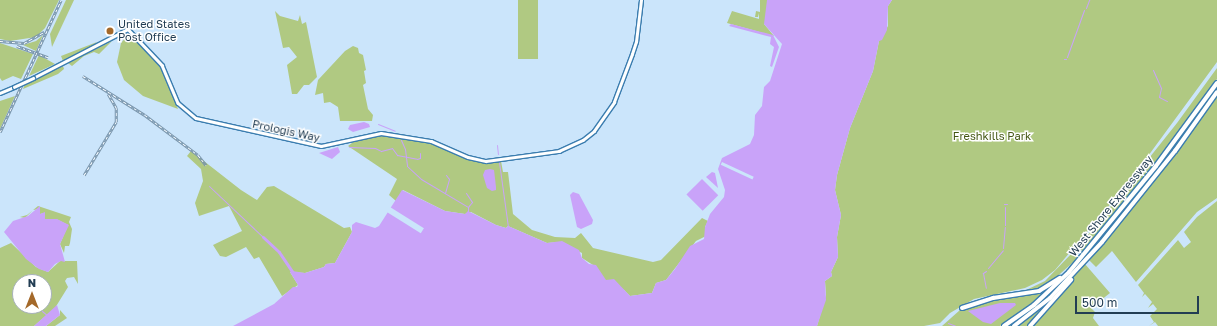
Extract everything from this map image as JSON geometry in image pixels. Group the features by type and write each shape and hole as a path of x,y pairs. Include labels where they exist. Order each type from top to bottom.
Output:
{"highway":[{"name":"West Shore Expressway","path":"1004,326 1046,294 1085,252 1156,166 1217,83"},
{"name":"West Shore Expressway","path":"1014,326 1054,294 1102,242 1175,151 1217,92"},
{"path":"1030,326 1057,297 1102,242"},
{"path":"962,308 984,300 1045,289 1085,252"}],"main road":[{"name":"Prologis Way","path":"0,93 56,67 128,30 159,61 178,102 192,116 232,127 321,146 382,133 431,141 468,158 483,161 554,152 568,148 594,131 607,116 619,91 636,42 641,0"}],"green space":[{"path":"0,0 59,0 45,28 36,37 10,41 0,39"},
{"path":"66,0 74,0 52,47 50,34"},
{"path":"518,0 538,0 538,59 518,59"},
{"path":"760,0 801,0 764,24 774,36 727,23 732,11 759,19 759,13 758,17 755,17 756,11 760,12"},
{"name":"Freshkills Park","path":"892,0 1217,0 1217,62 1129,182 1055,270 1042,280 1025,288 974,299 950,313 940,323 924,326 817,326 826,295 825,281 832,276 831,272 838,257 837,237 841,215 835,190 837,175 850,128 873,71 879,41 888,26 888,6"},
{"path":"275,11 280,16 298,21 300,15 302,24 306,22 317,77 309,85 304,85 297,94 292,94 287,65 297,57 289,47 283,48"},
{"path":"43,35 36,51 23,45 36,41"},
{"path":"127,36 131,36 152,55 163,72 178,109 143,96 124,80 117,62 121,43"},
{"path":"112,41 99,54 94,52 84,56 72,66 68,63"},
{"path":"97,42 95,44 63,61 61,56"},
{"path":"0,43 33,54 21,79 13,76 2,81 0,78"},
{"path":"353,46 358,48 359,53 363,55 366,70 364,71 366,83 363,85 368,109 373,115 372,121 340,121 338,107 330,102 324,103 323,93 315,95 318,80 345,51"},
{"path":"39,55 55,64 29,76"},
{"path":"63,66 64,69 58,74 23,89 25,84"},
{"path":"1217,68 1217,79 1192,115 1126,201 1083,253 1079,246 1177,123"},
{"path":"1217,88 1188,131 1100,242 1056,292 1028,315 1012,326 1007,326 1041,301 1065,278"},
{"path":"15,96 0,129 0,101"},
{"path":"1217,96 1217,198 1197,212 1136,282 1112,251 1096,267 1089,260 1170,161"},
{"path":"385,135 434,143 470,160 484,163 501,161 503,172 508,172 513,214 532,230 555,237 575,238 581,233 593,248 653,262 661,260 702,218 708,221 705,227 706,236 696,241 666,280 656,283 652,293 630,296 624,290 605,280 593,265 582,258 582,253 559,242 547,243 508,226 506,228 496,225 471,212 465,214 445,211 403,190 396,201 389,195 397,179 348,146 356,140 371,136"},
{"path":"191,151 241,190 257,200 267,187 274,186 344,228 350,227 352,232 335,263 326,264 324,267 305,273 290,272 298,285 282,296 259,257 254,259 246,247 226,257 220,256 213,245 242,231 229,206 199,216 195,203 203,181 201,169 187,156"},
{"path":"1217,201 1217,326 1158,326 1155,322 1149,326 1154,322 1150,316 1157,309 1153,304 1148,308 1152,302 1145,294 1142,297 1144,293 1138,285 1178,240 1184,248 1191,242 1184,232 1197,217"},
{"path":"38,206 71,217 69,222 72,229 70,243 69,246 65,246 64,253 60,244 68,225 56,219 45,219 45,213 40,214 40,209 33,210"},
{"path":"32,210 25,218 20,217 27,215"},
{"path":"11,243 36,267 48,272 60,261 77,261 78,284 74,277 67,278 65,281 68,287 52,311 52,274 12,274 12,314 48,314 34,326 0,326 0,248"},
{"path":"1073,252 1079,257 1042,290 1008,294 1024,291 1045,281"},
{"path":"1085,264 1110,293 1091,308 1095,312 1093,318 1099,326 1031,326"},
{"path":"1052,286 1037,301 1000,326 942,326 960,310 975,303 1042,291"},
{"path":"1056,295 1028,326 1017,326 1042,308"},
{"path":"60,310 67,318 55,326 46,326 60,315"}],"shaded area":[{"path":"767,0 892,0 888,6 887,30 882,40 879,41 873,71 850,128 837,175 835,190 841,215 837,237 838,257 831,272 832,276 825,281 826,300 817,326 233,326 274,304 293,287 297,287 298,285 290,272 305,273 324,267 326,264 335,263 352,232 352,225 356,222 375,228 379,226 402,190 445,211 465,214 468,211 496,225 506,228 508,226 547,243 562,241 579,250 582,258 589,264 596,265 606,280 614,279 630,296 652,293 656,283 666,280 690,246 704,239 705,227 710,214 724,197 725,190 718,169 722,158 750,144 754,135 755,115 762,106 764,87 770,81 782,44 764,24"},
{"path":"731,24 773,35 779,47 772,67 770,66 774,47 770,44 771,37 729,26"},
{"path":"364,122 369,124 370,127 353,132 348,129 350,125"},
{"path":"338,147 340,152 332,159 319,153"},
{"path":"485,170 494,170 496,187 496,190 492,191 487,188 483,175"},
{"path":"712,172 715,173 718,188 706,177"},
{"path":"702,179 718,195 703,211 686,195"},
{"path":"573,192 579,194 593,220 592,224 581,229 577,227 570,195"},
{"path":"40,206 40,214 45,212 45,219 57,219 69,225 60,244 65,262 61,261 55,264 48,272 39,269 26,259 4,232 13,221 28,216"},
{"path":"1000,303 1015,303 1016,305 991,324 983,322 968,311"},
{"path":"57,305 60,315 46,326 34,326 47,314 52,314 52,310"}],"pier":[{"path":"722,162 754,177 752,180 721,165"},
{"path":"390,207 424,228 421,233 387,212"}],"waterway":[{"path":"1086,8 1089,0"},
{"path":"1067,57 1084,10"},
{"path":"1153,70 1161,88 1159,97 1167,101"},
{"path":"378,124 395,131"},
{"path":"401,140 405,149 407,166 421,179 468,207 468,211"},
{"path":"497,145 498,154"},
{"path":"349,147 375,148 381,151 392,148 397,155 417,159 420,158 420,153"},
{"path":"499,162 508,227"},
{"path":"445,193 449,179 446,175"},
{"path":"209,186 263,237"},
{"path":"466,193 472,202 468,207"},
{"path":"1005,207 1005,225"},
{"path":"1003,248 1005,227"},
{"path":"263,237 279,252 294,274"},
{"path":"988,268 1003,250"},
{"path":"986,271 983,273 986,288"},
{"path":"948,323 956,326"}],"railway":[{"path":"0,132 61,0"},
{"path":"0,41 24,43 44,32"},
{"path":"17,46 48,57"},
{"path":"83,76 145,115 198,155 206,165"},
{"path":"84,175 116,122 116,108 108,94"}],"place":[{"name":"United States Post Office","path":"110,31"}]}
